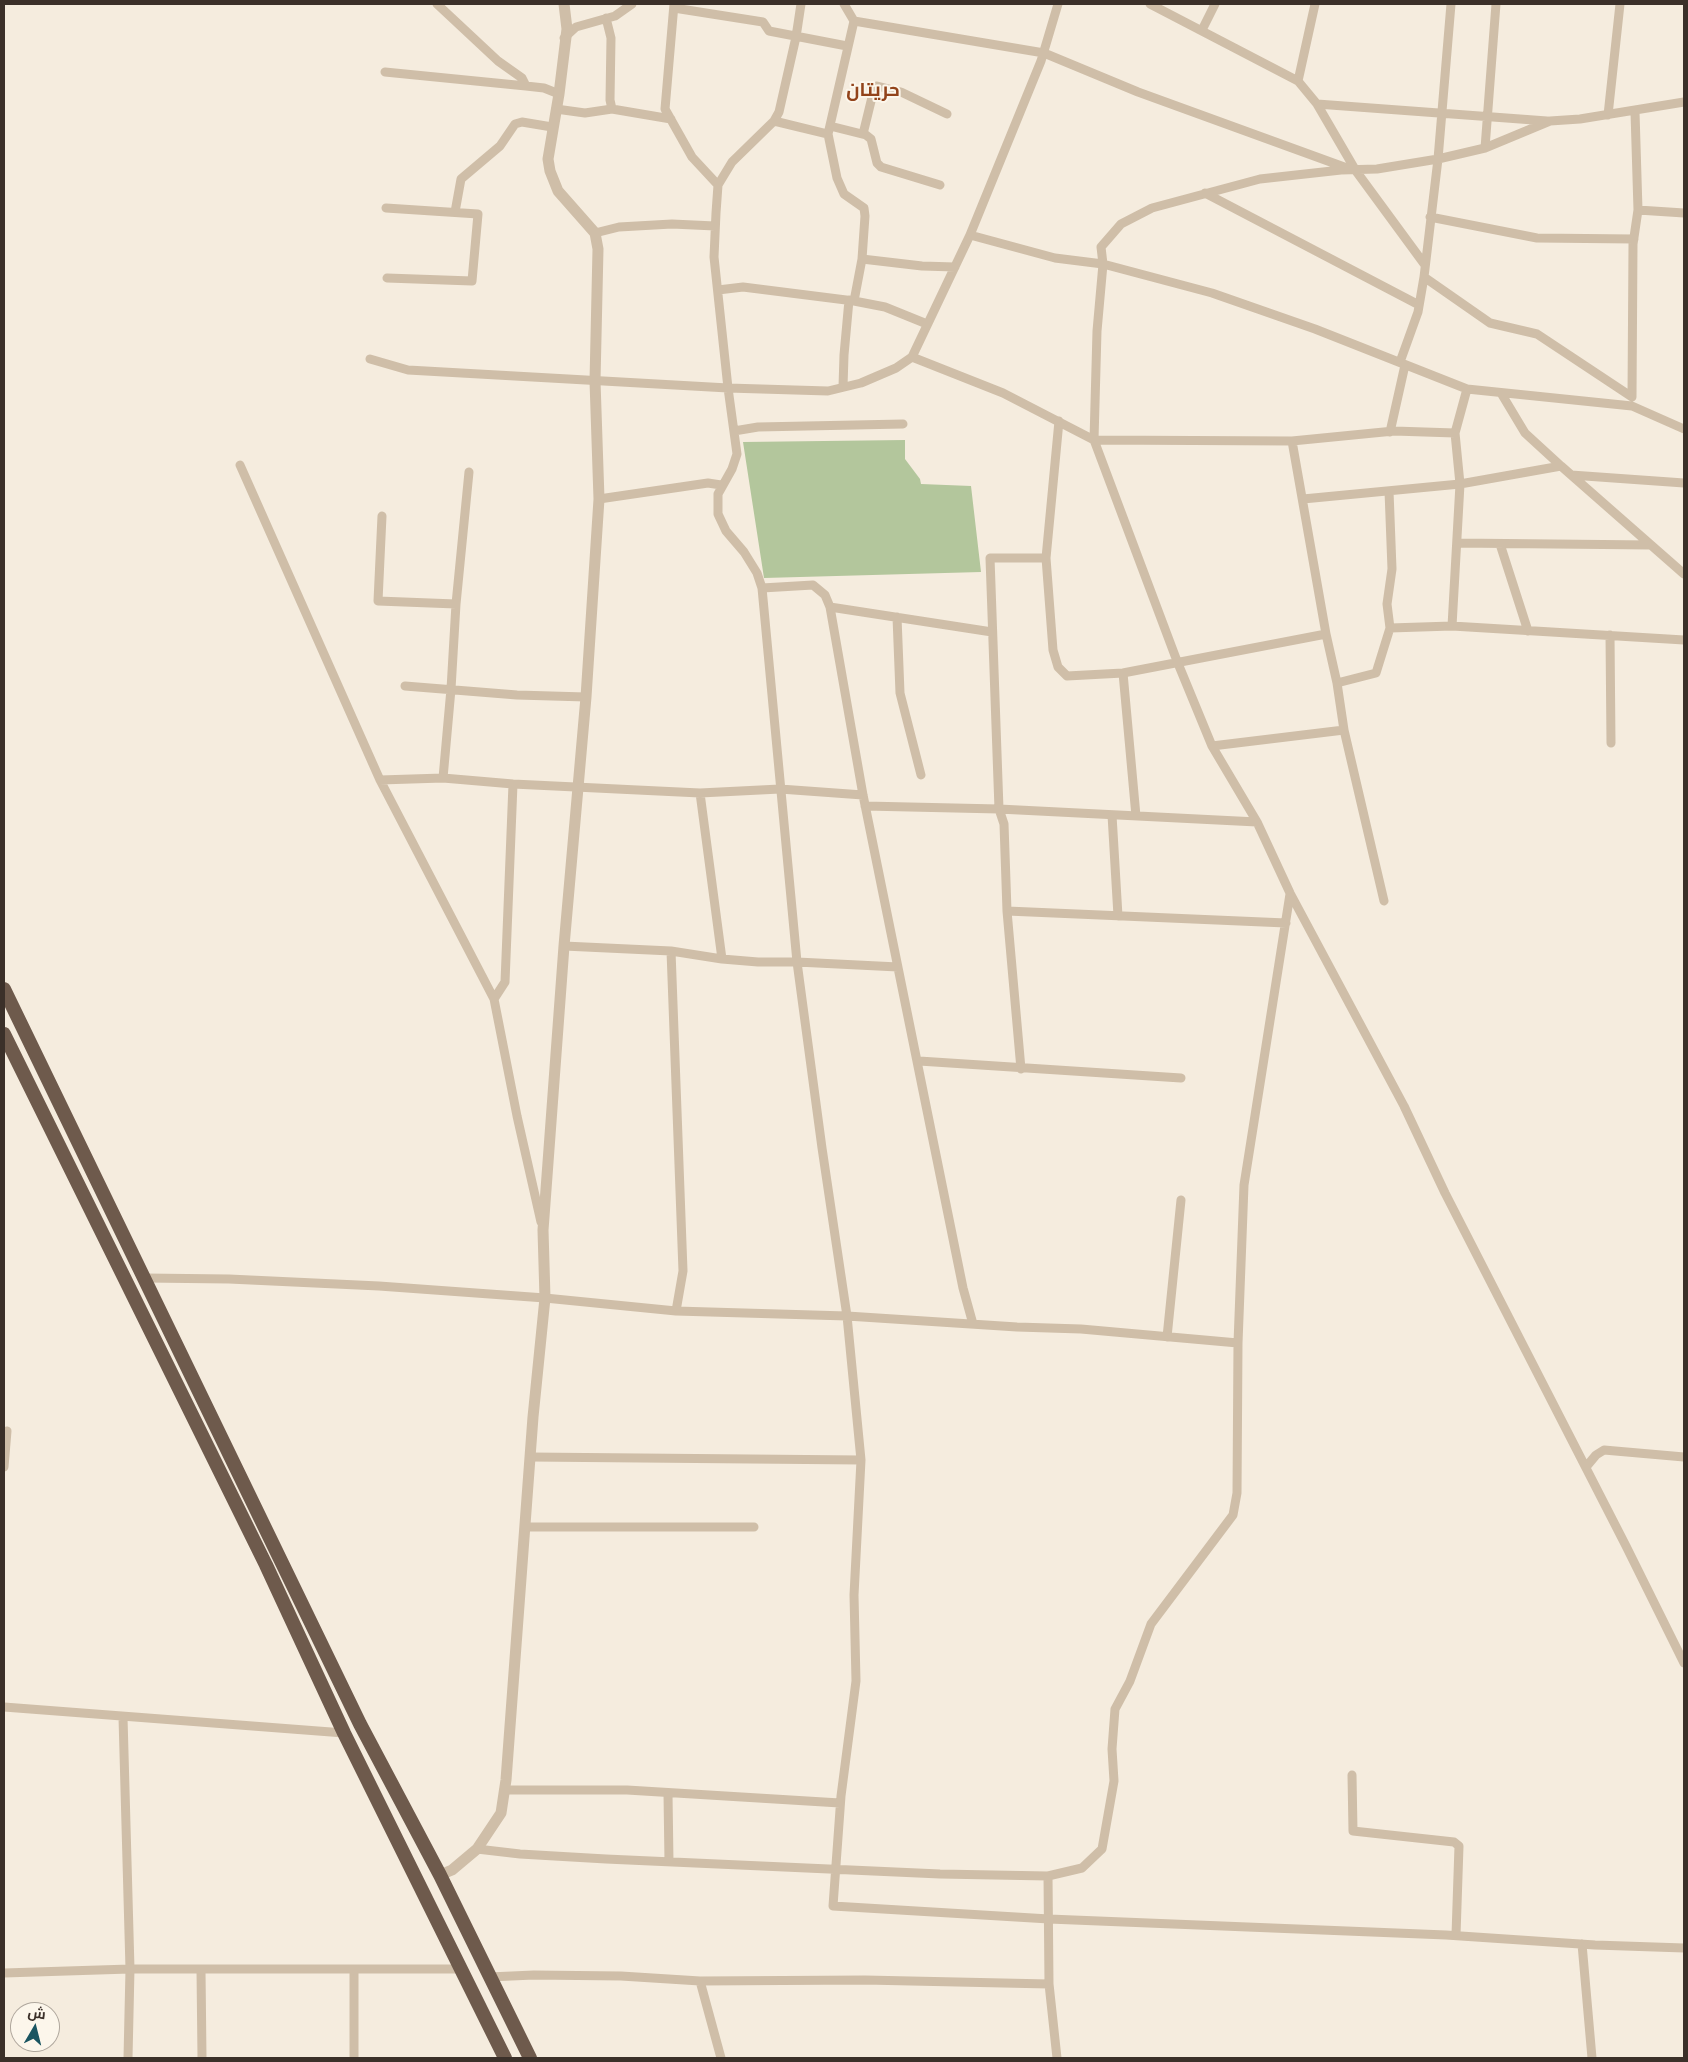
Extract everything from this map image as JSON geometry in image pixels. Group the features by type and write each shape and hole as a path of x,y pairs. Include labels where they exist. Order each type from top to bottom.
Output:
{"highway":[{"path":"4,989 360,1724 440,1875 530,2058"},
{"path":"4,1034 262,1556 344,1733 505,2058"},
{"path":"411,1867 430,1857"},
{"path":"428,1901 447,1891"}],"street":[{"path":"437,4 498,61 522,78 526,86"},
{"path":"440,1875 452,1870 477,1849 501,1812 504,1790 530,1457 545,1298 543,1230 564,946 586,697 599,499 595,382 598,249 595,233 558,190 550,172 548,159 559,94 564,38 567,29 564,4"},
{"path":"564,38 576,27 615,16 632,4"},
{"path":"800,4 796,37 779,112 774,121 732,162 718,185 714,257 737,454 732,469 721,485 718,494 718,514 726,531 744,552 762,588 797,962 847,1316 861,1460 854,1595 856,1681 840,1803 833,1906 1050,1919 1456,1935 1582,1944 1684,1948"},
{"path":"843,387 844,355 852,301 862,259 865,216 864,208 844,194 837,178 829,130 854,21 844,4"},
{"path":"370,358 408,370 728,388 828,390 861,383 887,372 912,357 970,235 1044,53 1058,4"},
{"path":"1150,4 1298,81 1317,104 1356,171 1425,265"},
{"path":"1202,30 1215,4"},
{"path":"1298,81 1315,4"},
{"path":"1390,432 1403,364 1419,305 1424,277 1438,159 1450,4"},
{"path":"1484,148 1496,4"},
{"path":"1608,115 1620,4"},
{"path":"718,185 692,157 665,109 674,6 763,22 769,31 847,46"},
{"path":"606,18 611,38 610,100 612,109"},
{"path":"854,21 1044,53 1138,92 1356,171"},
{"path":"385,72 544,88 559,94"},
{"path":"864,134 874,89 877,86 901,92 947,114"},
{"path":"1317,104 1487,118 1550,121 1635,112 1684,102"},
{"path":"556,109 585,113 612,109 671,119"},
{"path":"1632,401 1634,240 1638,210 1635,112"},
{"path":"774,121 864,134 871,139 877,162 881,167 940,185"},
{"path":"1550,121 1484,148 1438,159 1356,171 1341,170 1260,179 1152,208 1121,224 1101,247 1102,264 1097,331 1094,440 1177,661 1212,746 1257,822 1290,893 1404,1106 1445,1194 1586,1466 1684,1664"},
{"path":"455,212 461,179 500,146 515,124 522,122 552,127"},
{"path":"1205,193 1419,305"},
{"path":"386,208 478,214 472,281 387,278"},
{"path":"1638,210 1684,213"},
{"path":"1430,217 1537,238 1634,240"},
{"path":"595,233 619,227 672,224 715,226"},
{"path":"970,235 1054,258 1102,264 1212,293 1315,329 1466,389 1632,401"},
{"path":"862,259 922,266 955,267"},
{"path":"1424,277 1490,323 1537,334 1632,401 1684,429"},
{"path":"718,290 743,287 852,301 885,308 927,324"},
{"path":"912,357 1002,393 1094,440 1292,441 1390,432 1455,433"},
{"path":"1452,626 1460,484 1455,433 1466,389"},
{"path":"1501,393 1525,433 1570,475 1684,574"},
{"path":"1059,421 1046,558 1053,650 1058,667 1067,676 1124,673 1177,661 1326,634"},
{"path":"734,431 758,427 903,424"},
{"path":"1292,441 1344,730 1384,901"},
{"path":"240,465 380,780 494,999 517,1116 543,1230"},
{"path":"1303,499 1460,484 1561,466"},
{"path":"443,778 456,604 470,472"},
{"path":"1570,475 1684,483"},
{"path":"599,499 708,483 721,485"},
{"path":"1337,683 1376,673 1390,628 1387,604 1392,569 1389,491"},
{"path":"382,516 378,601 456,604"},
{"path":"1457,543 1651,545"},
{"path":"1500,544 1528,631"},
{"path":"1021,1069 1007,911 1004,824 999,809 990,558 1046,558"},
{"path":"762,588 813,585 825,595 830,607 865,806 973,1324"},
{"path":"830,607 992,632"},
{"path":"897,617 900,693 921,775"},
{"path":"1390,628 1452,626 1684,640"},
{"path":"1610,635 1611,743"},
{"path":"1124,673 1136,816"},
{"path":"405,686 517,695 586,697"},
{"path":"1212,746 1344,730"},
{"path":"380,780 443,778 513,784 700,793 780,789 863,795"},
{"path":"494,999 505,982 513,784"},
{"path":"700,793 722,959"},
{"path":"865,806 999,809 1257,822"},
{"path":"1112,815 1118,916"},
{"path":"477,1849 520,1854 669,1862 1048,1876 1082,1868 1102,1849 1114,1781 1112,1749 1115,1709 1130,1681 1151,1624 1233,1515 1237,1493 1238,1343 1244,1185 1290,893"},
{"path":"1007,911 1286,923"},
{"path":"564,946 671,951 722,959 758,962 898,967"},
{"path":"671,951 682,1271 676,1311"},
{"path":"919,1061 1181,1078"},
{"path":"1167,1337 1181,1200"},
{"path":"145,1278 229,1279 378,1286 545,1298 676,1311 847,1316 1017,1327 1081,1329 1238,1343"},
{"path":"4,1466 7,1431"},
{"path":"1586,1466 1596,1455 1604,1450 1684,1456"},
{"path":"530,1457 861,1460"},
{"path":"525,1527 754,1527"},
{"path":"4,1707 344,1733"},
{"path":"123,1717 130,1969 128,2058"},
{"path":"1352,1775 1353,1831 1454,1842 1460,1846 1456,1935"},
{"path":"504,1790 628,1790 668,1794 716,1794 840,1803"},
{"path":"668,1794 669,1862"},
{"path":"1048,1876 1050,1919 1049,1984 1057,2058"},
{"path":"1582,1944 1592,2058"},
{"path":"4,1973 130,1969 462,1969"},
{"path":"201,1970 202,2058"},
{"path":"354,1970 354,2058"},
{"path":"489,1977 534,1975 620,1976 700,1981 865,1980 1049,1984"},
{"path":"700,1981 721,2058"}],"green space":[{"path":"905,440 905,459 920,479 921,484 971,486 981,572 764,578 743,442"}],"district":[{"name":"حريتان","path":"873,90"}]}
